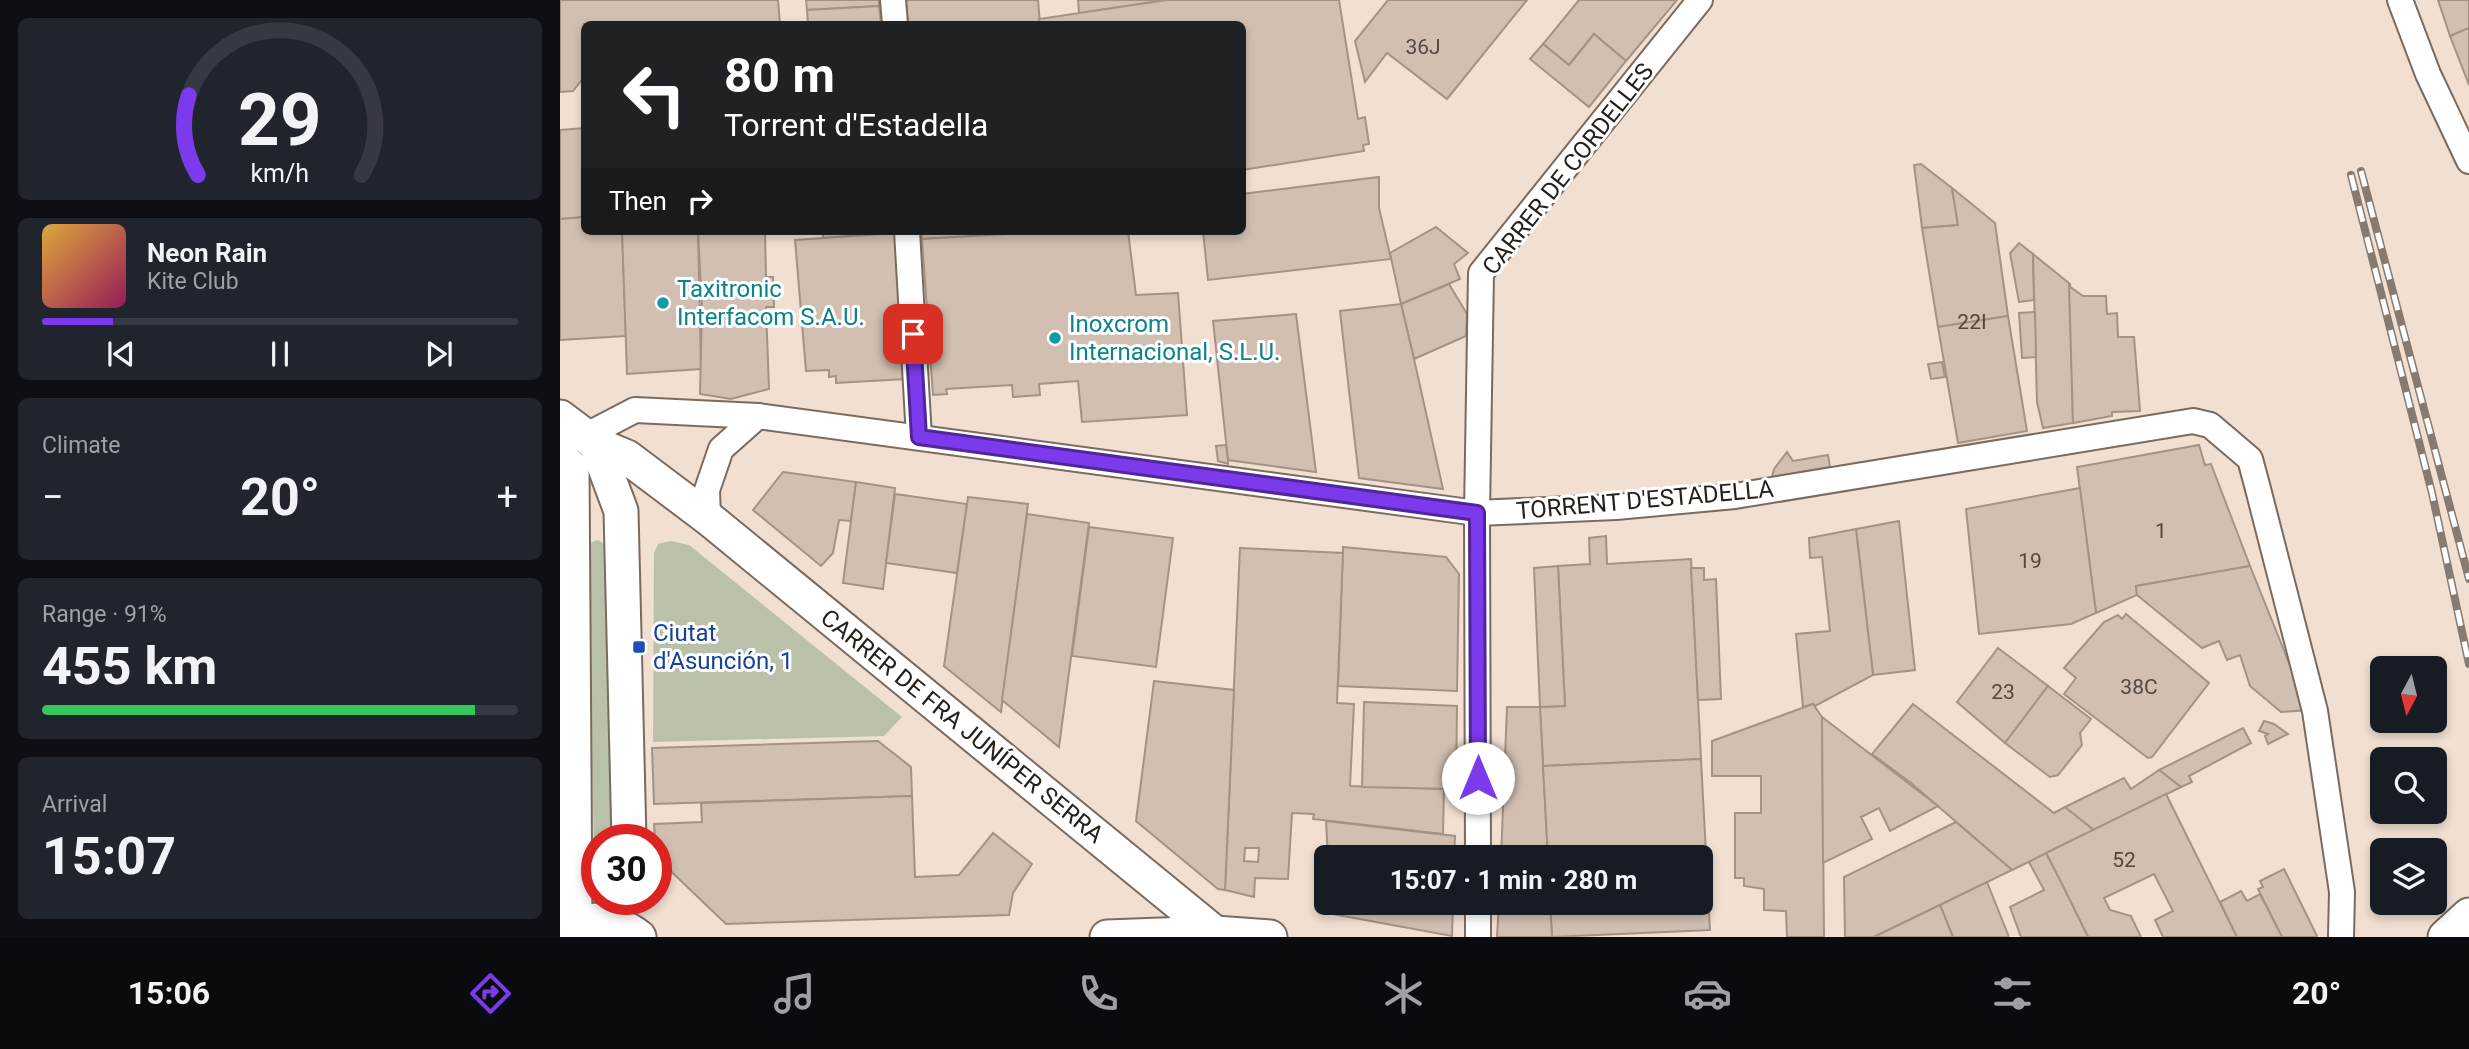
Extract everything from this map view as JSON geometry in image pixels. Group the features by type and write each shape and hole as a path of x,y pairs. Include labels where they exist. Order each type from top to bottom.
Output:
{"street":[{"path":"893,0 895,21"},
{"name":"CARRER DE CORDELLES","path":"1478,845 1477,513 1481,273 1700,0"},
{"path":"2400,0 2433,87 2469,161"},
{"path":"907,235 919,437"},
{"name":"TORRENT D'ESTADELLA","path":"572,442 635,410 758,416 1477,513 1616,507 1735,496 2193,421 2210,425 2250,459 2315,711 2339,865 2341,937"},
{"path":"708,518 707,490 721,449 758,416"},
{"path":"572,442 621,511 629,824"},
{"path":"572,442 568,926 595,919 630,921"},
{"name":"CARRER DE FRA JUNÍPER SERRA","path":"572,442 627,457 708,518 1215,933"},
{"path":"1478,915 1478,937"},
{"path":"1107,937 1215,933 1270,937"}],"green space":[{"path":"598,540 608,546 616,824 593,824 587,552 592,542"},
{"path":"671,541 689,545 902,717 884,736 653,742 654,553 658,544"}],"building":[{"path":"560,0 778,0 780,21 581,21 581,81 573,91 560,92"},
{"path":"806,0 879,0 879,6 807,10"},
{"path":"906,0 1038,0 1040,21 908,21"},
{"path":"1078,0 1167,0 1079,13"},
{"path":"1167,0 1339,0 1358,119 1365,117 1369,144 1363,145 1364,151 1246,169 1246,21 1039,19"},
{"path":"1388,0 1527,0 1447,99 1387,53 1365,82 1355,41"},
{"path":"1579,0 1677,0 1626,61 1594,34 1569,65 1543,44"},
{"path":"2438,0 2469,0 2469,28 2450,36"},
{"path":"879,6 881,21 808,21 807,10"},
{"path":"2469,28 2469,85 2450,36"},
{"path":"1594,34 1626,61 1589,107 1530,59 1543,44 1569,65"},
{"path":"581,128 581,217 560,219 560,130"},
{"path":"1921,164 1952,188 1958,225 1922,228 1914,165"},
{"path":"1379,177 1379,208 1391,259 1208,280 1203,235 1246,235 1246,194"},
{"path":"1952,188 1995,223 2008,316 1938,327 1922,228 1958,225"},
{"path":"581,217 581,235 622,235 626,336 560,340 560,219"},
{"path":"1436,227 1468,253 1454,264 1460,279 1401,304 1390,253"},
{"name":"Taxitronic Interfacom S.A.U.","path":"622,235 698,235 701,369 627,374"},
{"path":"698,235 765,235 766,277 773,277 774,307 766,307 769,389 731,399 700,394 702,308"},
{"path":"823,235 866,235 823,238"},
{"path":"895,235 906,379 836,383 836,376 829,377 829,370 806,371 795,240"},
{"path":"922,235 997,235 922,239"},
{"name":"Inoxcrom Internacional, S.L.U.","path":"988,235 1128,235 1136,295 1178,293 1187,415 1082,422 1078,381 1039,384 1040,395 1013,397 1012,385 946,389 947,394 933,395 922,239"},
{"path":"2019,243 2033,254 2034,300 2019,302 2010,253"},
{"path":"2033,254 2070,284 2073,423 2043,428 2037,402"},
{"path":"1449,284 1467,314 1466,336 1414,359 1401,304"},
{"path":"2069,286 2083,296 2106,296 2107,314 2117,313 2118,337 2134,337 2140,411 2112,412 2112,416 2073,423"},
{"path":"1401,304 1443,489 1359,478 1340,311"},
{"path":"2035,312 2036,357 2022,358 2019,313"},
{"path":"1296,314 1316,472 1228,460 1213,321"},
{"path":"2008,316 2027,431 1958,443 1938,327"},
{"path":"1942,362 1945,377 1931,379 1928,364"},
{"path":"1226,445 1228,464 1218,461 1216,446"},
{"path":"2199,445 2205,465 2211,464 2250,566 2136,586 2137,595 2096,613 2077,467"},
{"path":"1787,452 1793,461 1828,455 1830,467 1772,477 1774,469"},
{"path":"783,472 856,482 851,521 839,520 833,553 821,566 753,510"},
{"path":"856,482 895,488 883,589 843,583"},
{"path":"2080,488 2096,613 2071,624 1979,634 1966,509"},
{"path":"895,494 967,504 957,573 886,563"},
{"path":"968,497 1028,504 1001,712 944,666"},
{"path":"1027,514 1089,523 1059,747 1002,700"},
{"path":"1899,521 1915,670 1873,675 1856,529"},
{"path":"1089,527 1173,538 1156,667 1072,656"},
{"path":"1856,529 1873,675 1815,706 1813,704 1803,707 1796,634 1830,631 1822,557 1810,558 1809,538"},
{"path":"1606,536 1607,564 1691,559 1701,759 1543,766 1540,707 1565,706 1558,566 1590,564 1589,538"},
{"path":"1343,547 1446,557 1459,574 1457,691 1338,686"},
{"path":"1240,548 1343,553 1337,703 1354,704 1350,786 1444,789 1443,834 1313,819 1314,814 1292,813 1288,879 1255,878 1254,897 1225,890","holes":["1245,848 1259,848 1258,862 1244,861"]},
{"path":"1558,566 1565,706 1540,707 1534,568"},
{"path":"2250,566 2308,710 2281,712 2250,686 2240,655 2227,660 2219,641 2202,648 2137,595 2136,586"},
{"path":"1691,568 1704,568 1704,580 1716,579 1721,699 1698,700"},
{"path":"2126,614 2209,683 2152,757 2148,758 2064,694 2076,678 2064,668 2104,622 2118,615 2122,619"},
{"path":"1998,648 2048,686 2005,743 1957,702"},
{"path":"1154,681 1234,690 1225,890 1218,889 1136,821"},
{"path":"2048,686 2091,719 2080,733 2082,745 2058,775 2050,777 2005,743"},
{"path":"1364,702 1457,706 1456,789 1362,787"},
{"path":"1813,704 1822,717 1824,937 1787,937 1786,911 1764,910 1764,889 1744,886 1744,878 1735,878 1735,813 1761,813 1761,776 1712,776 1712,741"},
{"path":"1913,704 2054,813 2065,807 2094,830 2012,870 1911,783 1872,754"},
{"path":"1507,707 1540,707 1547,845 1502,845"},
{"path":"1822,717 1938,806 1890,831 1879,808 1861,817 1872,839 1823,863"},
{"path":"2264,721 2274,724 2288,734 2268,744 2265,736 2268,734 2259,731"},
{"path":"2243,728 2251,743 2189,776 2192,782 2181,787 2159,770"},
{"path":"878,741 911,767 912,796 654,804 652,748"},
{"path":"1701,759 1706,845 1547,845 1543,766"},
{"path":"2159,770 2181,787 2094,830 2065,807 2124,778 2131,789"},
{"path":"2166,794 2237,937 2163,937 2155,920 2173,911 2154,874 2104,898 2110,910 2131,916 2141,937 2088,937 2046,853"},
{"path":"912,796 915,877 959,875 993,833 1032,864 1013,893 1009,915 726,924 672,872 672,824 654,824 702,822 701,803"},
{"path":"1326,821 1455,836 1455,845 1327,845"},
{"path":"1956,822 2012,870 1874,937 1845,937 1844,877"},
{"path":"2046,853 2088,937 2021,937 2010,907 2044,890 2029,862"},
{"path":"2284,869 2316,937 2282,937 2258,889 2263,887 2260,881"},
{"path":"1987,882 2009,937 1953,937 1940,905"},
{"path":"2241,891 2247,901 2260,894 2282,937 2237,937 2220,902"},
{"path":"1940,905 1953,937 1874,937"},
{"path":"1337,915 1453,915 1452,936"},
{"path":"1498,915 1551,915 1552,937 1497,937"},
{"path":"1551,915 1709,915 1710,930 1552,937"}],"railway":[{"path":"2361,171 2469,579"},
{"path":"2351,175 2432,493 2469,664"}],"place":[{"name":"Taxitronic Interfacom S.A.U.","path":"663,303"},
{"name":"Inoxcrom Internacional, S.L.U.","path":"1055,338"},
{"name":"Ciutat d'Asunción, 1","path":"639,647"}],"route":[{"path":"913,334 919,437 1477,513 1478,778"}]}
